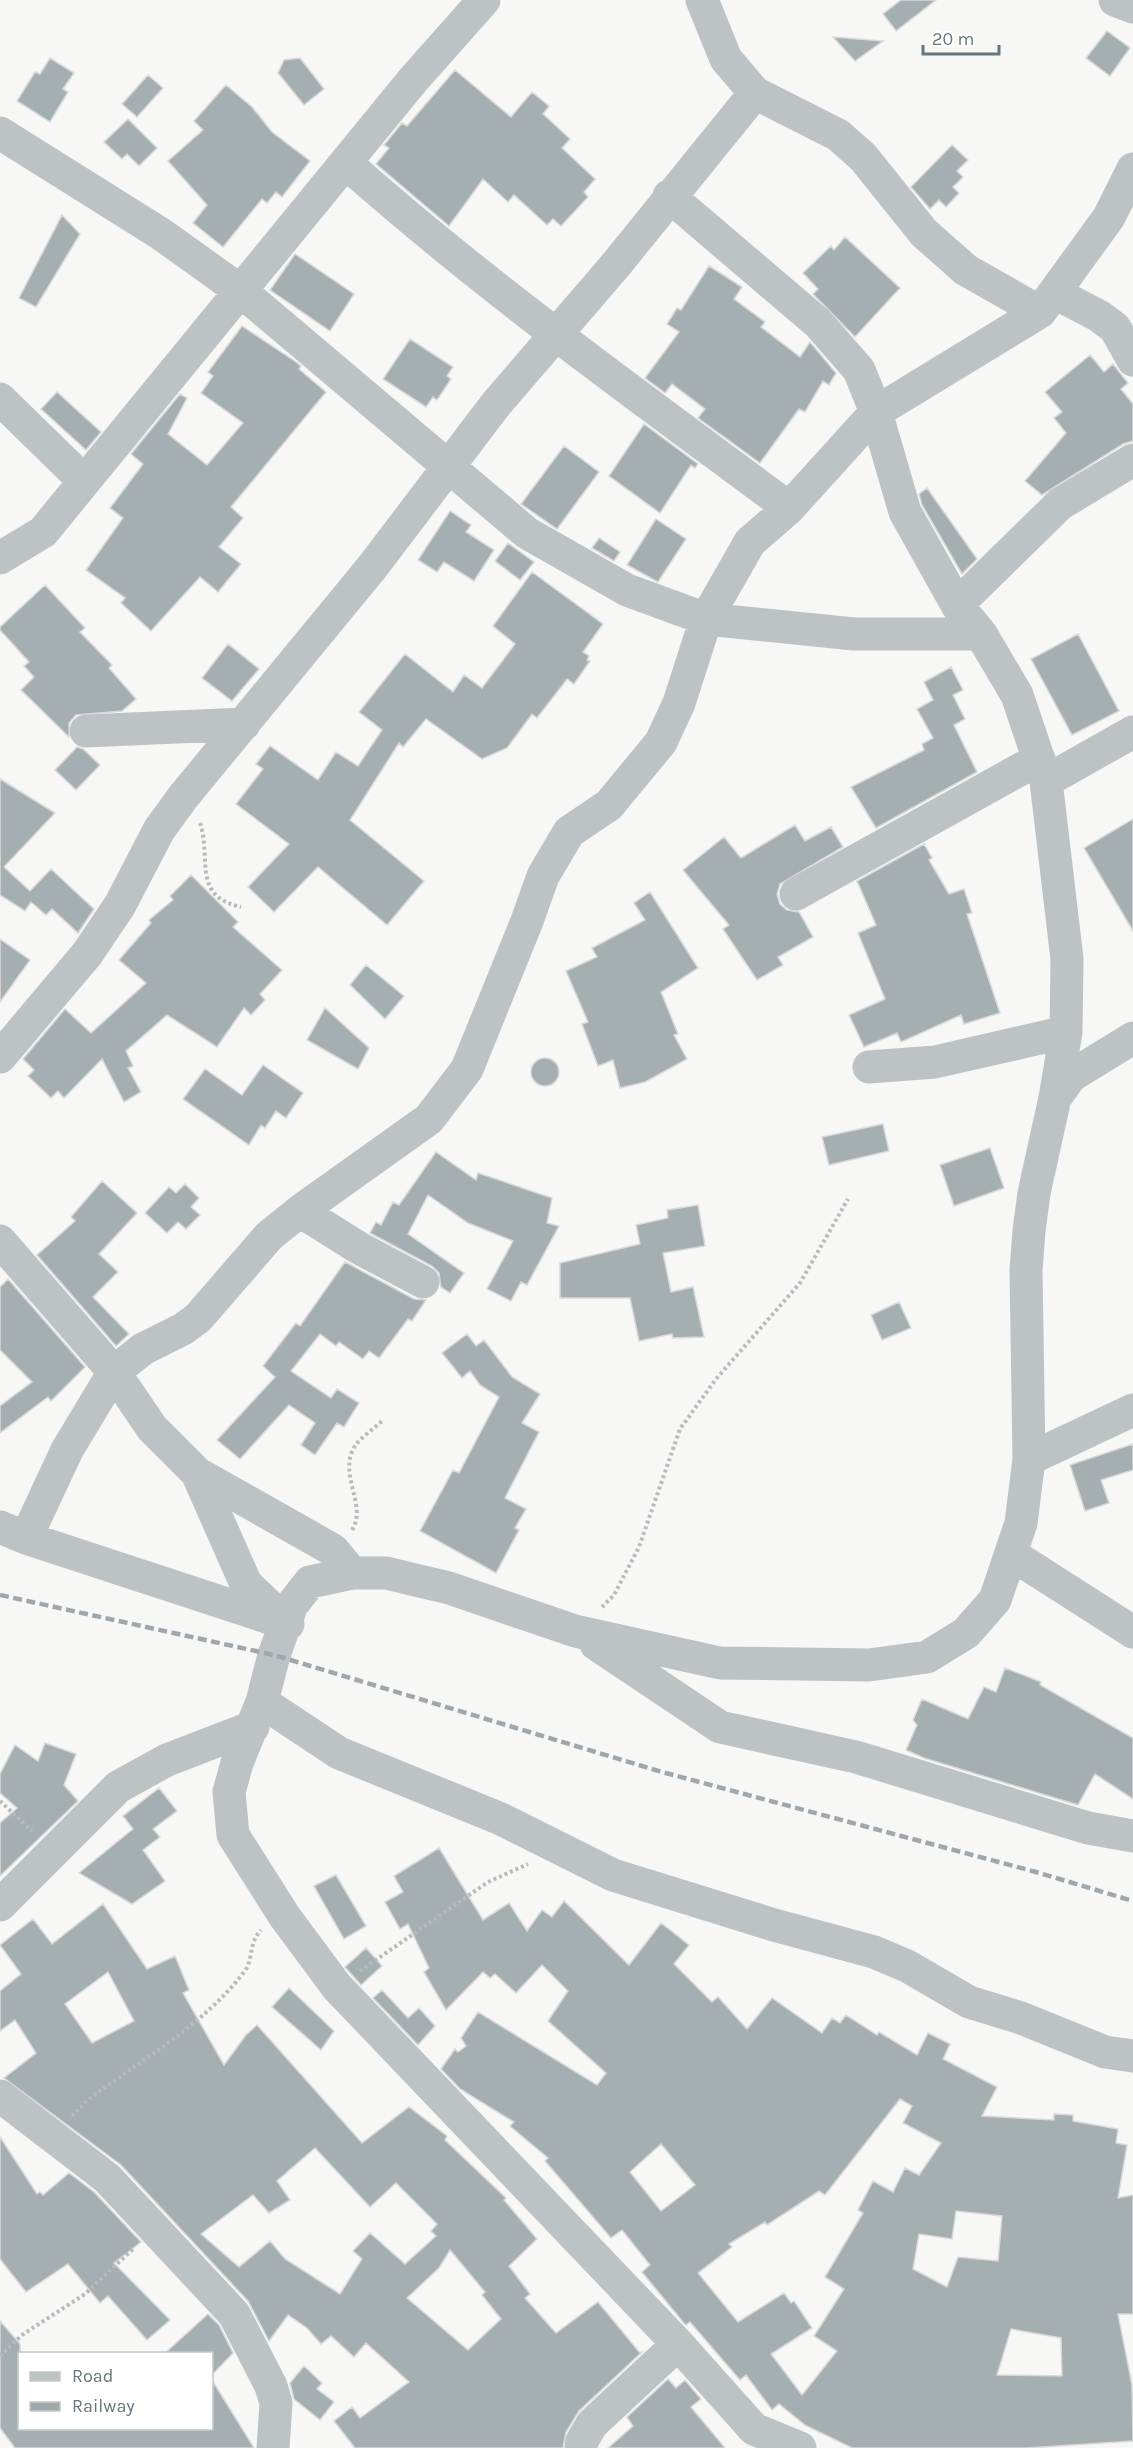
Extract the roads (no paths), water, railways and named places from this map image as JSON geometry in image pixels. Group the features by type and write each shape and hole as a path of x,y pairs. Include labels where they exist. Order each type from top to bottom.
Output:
{"street":[{"path":"0,558 43,532 83,480 242,292 412,80 484,0"},
{"path":"702,0 726,60 755,93 838,135 870,164 924,233 966,270 1115,328 1133,360"},
{"path":"1115,0 1133,7"},
{"path":"0,1057 87,954 120,905 159,830 183,797 373,566 447,465 755,93"},
{"path":"0,133 160,234 242,292 527,533 627,590 706,619 854,634 981,634"},
{"path":"346,163 458,259 555,336 789,508"},
{"path":"288,1624 13,1533 114,1372 143,1349 183,1329 198,1318 269,1236 300,1211 429,1119 467,1069 543,876 569,832 609,805 661,742 683,693 706,619 750,542 789,508 876,412 1048,303 1121,211 1133,169"},
{"path":"0,1241 114,1372 152,1428 197,1473 342,1562 449,1588 575,1631 720,1663 869,1665 927,1657 966,1633 995,1600 1021,1522 1029,1459 1026,1269 1028,1241 1034,1193 1056,1098 1066,1032 1067,959 1043,770 1017,695 981,634 957,605 905,512 876,412 859,370 818,323 669,196"},
{"path":"0,399 83,480"},
{"path":"957,605 1060,504 1133,460"},
{"path":"86,731 244,724"},
{"path":"796,894 1043,770 1133,732"},
{"path":"869,1067 935,1062 1066,1032"},
{"path":"1056,1098 1071,1076 1133,1038"},
{"path":"300,1211 359,1248 423,1282"},
{"path":"1029,1459 1133,1410"},
{"path":"197,1473 246,1584 288,1624"},
{"path":"1011,1554 1133,1632"},
{"path":"342,1562 310,1582 292,1605 288,1624 274,1655 258,1714 237,1763 229,1792 233,1835 285,1917 337,1987 678,2344 754,2429 800,2448"},
{"path":"575,1631 654,1681 720,1727 856,1757 1088,1828 1133,1836"},
{"path":"258,1714 339,1753 471,1806 622,1878 774,1925 874,1952 907,1966 969,2001 1021,2018 1105,2052 1133,2056"},
{"path":"0,1905 118,1787 258,1714"},
{"path":"0,2096 107,2178 154,2231 234,2314 271,2386 276,2403 273,2448"},
{"path":"581,2448 582,2441 592,2424 678,2344"}],"railway":[{"path":"0,1595 274,1655 662,1772 1036,1872 1133,1901"}]}
